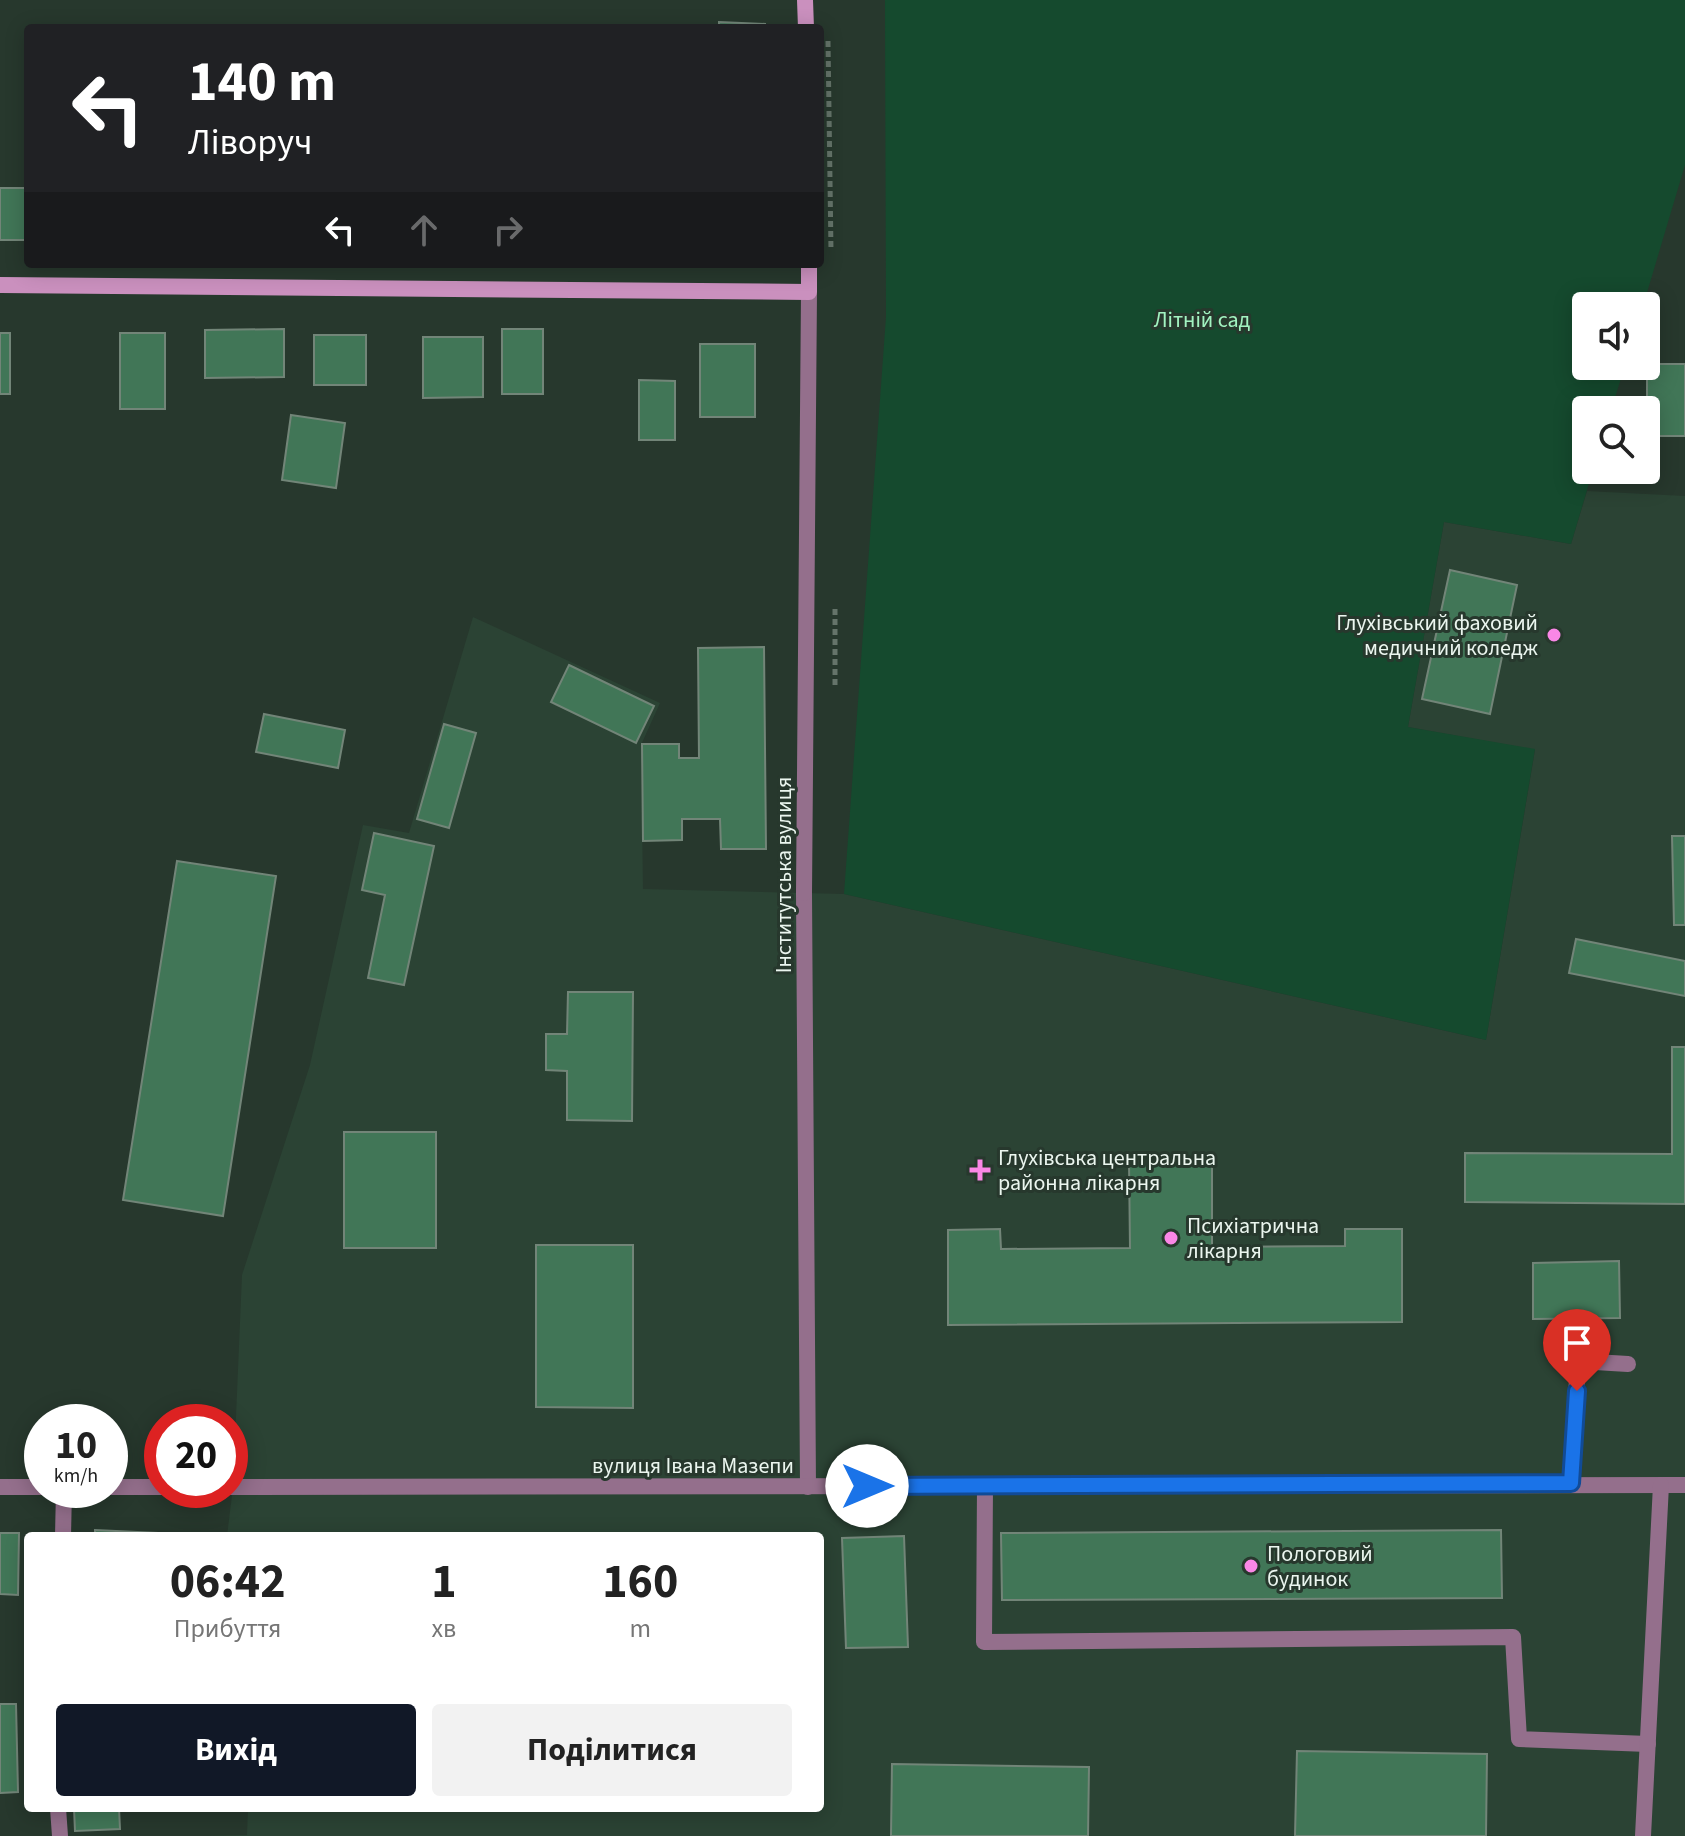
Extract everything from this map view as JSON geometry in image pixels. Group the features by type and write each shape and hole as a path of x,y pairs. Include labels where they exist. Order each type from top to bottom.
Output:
{"street":[{"path":"805,0 806,24"},
{"name":"Інститутська вулиця","path":"808,1487 804,893 809,268"},
{"path":"0,285 809,292"},
{"path":"1571,1483 1578,1361 1628,1364"},
{"path":"1643,1836 1661,1485"},
{"name":"вулиця Івана Мазепи","path":"248,1487 1685,1485"},
{"path":"985,1486 984,1642 1513,1637 1519,1739 1648,1744"},
{"path":"0,1487 24,1487"},
{"path":"63,1532 64,1508"},
{"path":"58,1812 60,1836"}],"shaded area":[{"name":"Глухівська центральна районна лікарня","path":"1587,491 1685,496 1685,1836 205,1836 247,1835 248,1812 824,1812 824,1532 227,1532 230,1508 248,1508 248,1404 237,1404 242,1275 310,1065 363,825 409,833 473,617 660,703 641,745 643,889 844,894 1486,1040 1535,750 1408,727 1444,522 1571,544"}],"green space":[{"name":"Літній сад","path":"885,0 1685,0 1685,165 1647,292 1572,292 1572,380 1621,380 1615,396 1572,396 1572,484 1589,484 1571,544 1444,522 1408,727 1535,749 1486,1040 844,894 886,317"}],"building":[{"path":"719,22 765,24 719,24"},
{"path":"0,188 24,188 24,240 0,240"},
{"path":"284,329 284,377 205,378 205,330"},
{"path":"502,329 543,329 543,394 502,394"},
{"path":"0,333 10,333 10,394 0,394"},
{"path":"120,333 165,333 165,409 120,409"},
{"path":"314,335 366,335 366,385 314,385"},
{"path":"423,337 483,337 483,397 423,398"},
{"path":"700,344 755,344 755,417 700,417"},
{"path":"1660,364 1685,364 1685,436 1660,436 1660,396 1647,396 1647,380 1660,380"},
{"path":"639,380 675,381 675,440 639,440"},
{"path":"291,415 345,423 336,488 282,480"},
{"path":"1450,570 1517,585 1490,714 1422,699"},
{"path":"764,647 766,849 721,849 720,819 682,819 682,840 643,841 642,744 679,744 679,758 699,758 698,648"},
{"path":"569,665 654,706 636,743 551,702"},
{"path":"264,714 345,730 338,768 256,752"},
{"path":"444,724 476,733 449,828 417,819"},
{"path":"374,833 434,846 404,985 368,978 385,895 362,890"},
{"path":"1672,836 1685,836 1685,925 1674,925"},
{"path":"177,861 276,876 223,1216 123,1200"},
{"path":"1576,939 1685,961 1685,996 1569,973"},
{"path":"568,992 633,992 632,1121 567,1120 567,1071 546,1070 546,1034 567,1034"},
{"path":"1672,1047 1685,1047 1685,1204 1465,1202 1465,1153 1672,1154"},
{"path":"344,1132 436,1132 436,1248 344,1248"},
{"name":"Психіатрична лікарня","path":"1212,1160 1212,1247 1345,1246 1345,1229 1402,1229 1402,1322 948,1325 948,1230 1000,1229 1001,1249 1130,1248 1129,1161"},
{"path":"536,1245 633,1245 633,1408 536,1407"},
{"path":"1619,1261 1620,1318 1533,1319 1533,1263"},
{"path":"95,1530 137,1532 95,1532"},
{"name":"Пологовий будинок","path":"1501,1530 1502,1598 1002,1600 1001,1533"},
{"path":"0,1533 19,1533 18,1595 0,1594"},
{"path":"904,1536 908,1647 846,1648 842,1538"},
{"path":"0,1704 16,1704 18,1792 0,1793"},
{"path":"1297,1751 1487,1754 1486,1836 1295,1836"},
{"path":"892,1764 1089,1767 1088,1836 891,1836"},
{"path":"74,1812 119,1812 120,1829 75,1831"}],"place":[{"name":"Глухівський фаховий медичний коледж","path":"1554,635"},
{"name":"Глухівська центральна районна лікарня","path":"980,1170"},
{"name":"Психіатрична лікарня","path":"1171,1238"},
{"name":"Пологовий будинок","path":"1251,1566"}],"route":[{"path":"867,1486 1571,1483 1577,1391"}]}
